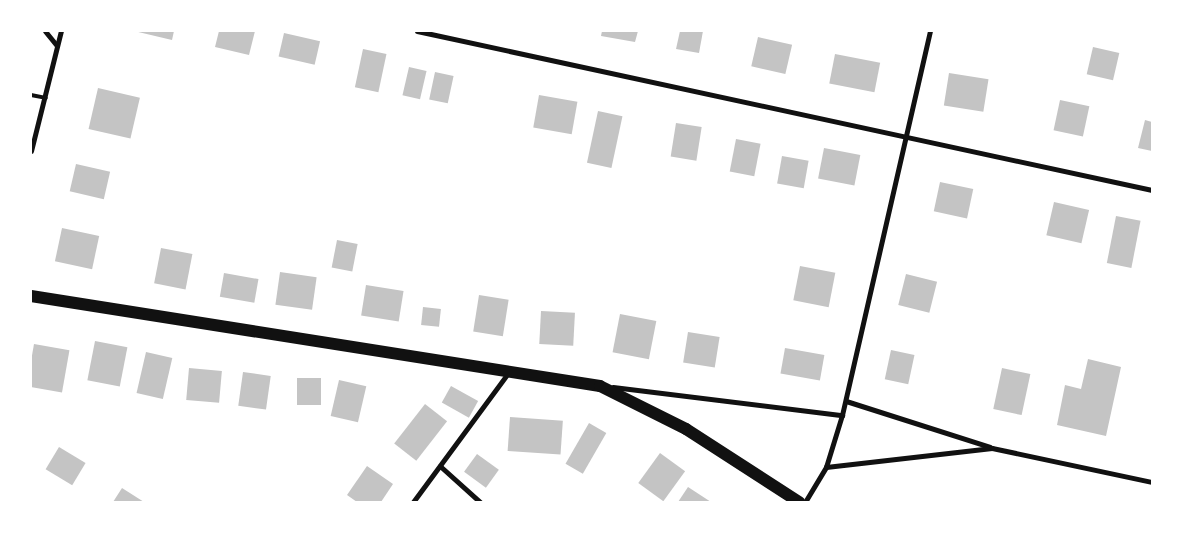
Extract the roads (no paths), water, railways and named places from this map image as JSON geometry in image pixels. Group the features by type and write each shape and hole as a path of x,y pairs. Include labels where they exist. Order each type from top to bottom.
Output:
{"main road":[{"path":"31,296 600,386 686,430 799,502"}],"street":[{"path":"45,31 57,46"},
{"path":"31,151 46,98 61,31"},
{"path":"417,31 1152,190"},
{"path":"805,502 826,467 846,401 930,31"},
{"path":"413,502 510,371"},
{"path":"600,386 842,415"},
{"path":"846,401 992,448 1152,482"},
{"path":"826,467 992,448"},
{"path":"440,466 480,502"}],"lane":[{"path":"31,94 46,98"}]}
